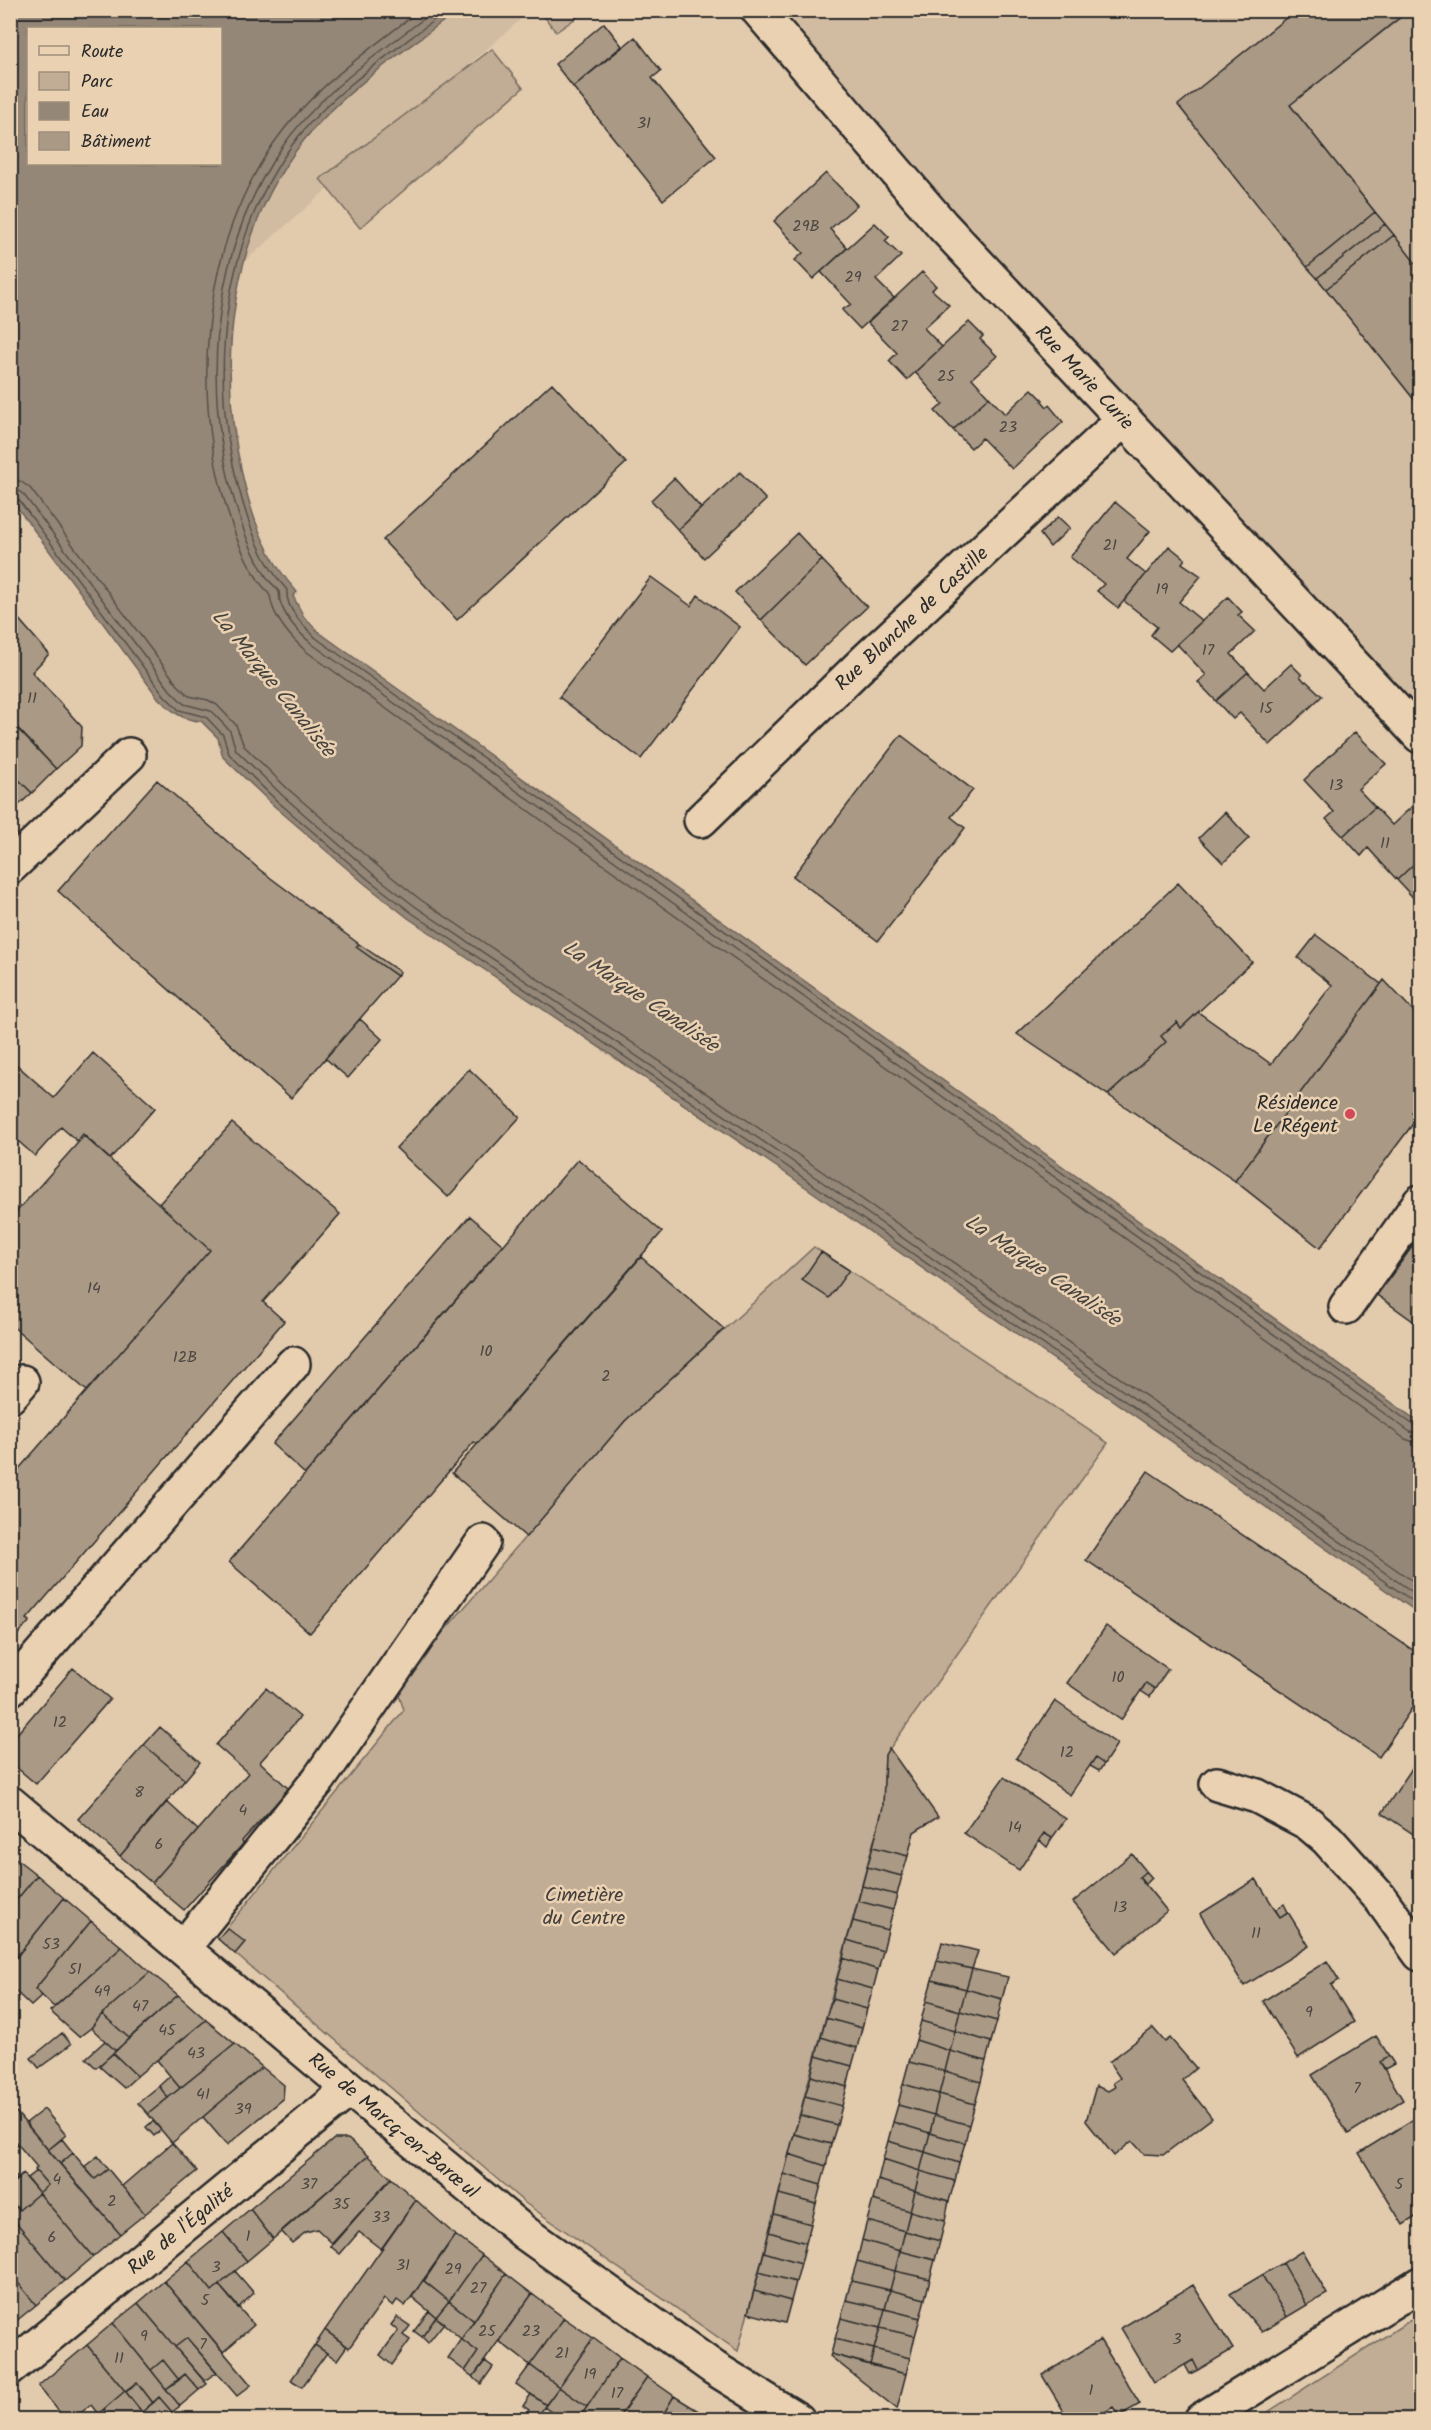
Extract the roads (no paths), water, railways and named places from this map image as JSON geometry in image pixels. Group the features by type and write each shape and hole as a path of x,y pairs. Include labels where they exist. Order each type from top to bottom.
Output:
{"street":[{"name":"Rue Marie Curie","path":"758,10 942,225 1420,736"},
{"name":"Rue Blanche de Castille","path":"701,820 867,659 1124,419"},
{"path":"10,867 129,755"},
{"path":"1346,1307 1420,1202"},
{"path":"10,1689 293,1364"},
{"path":"183,1948 319,1779 483,1542"},
{"path":"1217,1784 1257,1796 1308,1823 1327,1839 1380,1898 1420,1954"},
{"name":"Rue de Marcq-en-Barœul","path":"10,1803 525,2233 714,2368 798,2420"},
{"name":"Rue de l'Égalité","path":"10,2368 350,2089"},
{"path":"1201,2420 1420,2284"}],"water":[{"name":"La Marque Canalisée","path":"10,11 457,11 357,87 304,140 279,177 259,216 245,258 236,302 231,346 231,391 235,435 251,509 262,539 277,566 297,592 293,596 304,617 320,633 1420,1423 1420,1614 781,1170 408,918 273,805 223,757 218,738 201,721 188,719 178,714 159,699 11,499"}],"place":[{"name":"Résidence Le Régent","path":"1350,1114"}],"park label":[{"name":"Cimetière du Centre","path":"584,1906"}]}
